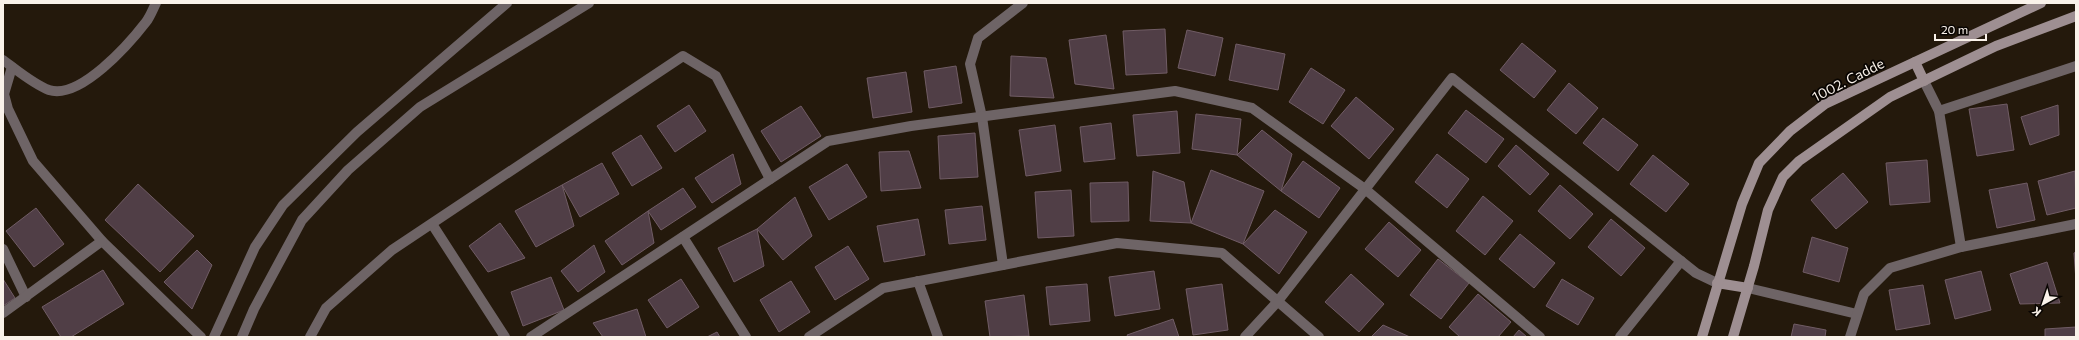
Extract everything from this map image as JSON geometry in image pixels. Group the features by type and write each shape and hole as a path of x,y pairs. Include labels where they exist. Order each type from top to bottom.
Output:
{"main road":[{"name":"1002. Cadde","path":"1702,337 1742,204 1759,163 1790,131 1825,104 2042,3"},
{"path":"1733,337 1748,288 1768,210 1783,177 1799,161 1890,97 1996,46 2076,16"},
{"path":"1915,62 1924,81"},
{"path":"1717,283 1748,288"}],"street":[{"path":"3,60 50,90 61,90 72,87 93,77 108,65 147,21 156,3"},
{"path":"214,337 255,247 283,205 357,132 507,3"},
{"path":"242,337 254,309 302,220 348,170 420,107 589,3"},
{"path":"1003,265 982,117 970,64 978,38 1023,3"},
{"path":"310,337 326,308 392,250 683,56 716,76 770,179"},
{"path":"1940,111 2076,66"},
{"path":"12,67 4,94 8,109 33,161 102,241 201,337"},
{"path":"1245,337 1278,301 1452,78 1696,273 1717,283"},
{"path":"1924,81 1940,111 1961,247"},
{"path":"531,337 828,141 911,126 1175,91 1252,108 1365,189 1540,337"},
{"path":"432,224 505,337"},
{"path":"1850,337 1864,294 1890,268 1961,247 2076,224"},
{"path":"683,237 746,337"},
{"path":"3,313 102,241"},
{"path":"809,337 883,288 1117,243 1222,253 1319,337"},
{"path":"3,249 26,297"},
{"path":"1620,337 1681,261"},
{"path":"918,281 938,337"},
{"path":"1748,288 1857,314"}],"building":[{"path":"1165,29 1167,73 1126,75 1123,31"},
{"path":"1187,30 1223,38 1215,76 1178,68"},
{"path":"1106,35 1114,89 1075,84 1069,40"},
{"path":"1522,43 1556,71 1534,98 1500,70"},
{"path":"1236,44 1285,54 1278,90 1229,80"},
{"path":"1011,56 1046,58 1054,98 1010,96"},
{"path":"956,66 962,103 929,108 924,71"},
{"path":"1311,68 1345,90 1323,124 1289,102"},
{"path":"906,72 912,112 873,118 867,78"},
{"path":"1569,83 1598,108 1576,134 1547,110"},
{"path":"1356,97 1394,129 1369,159 1331,126"},
{"path":"2007,104 2014,150 1977,156 1969,109"},
{"path":"689,105 706,131 675,152 657,126"},
{"path":"2058,105 2059,135 2030,145 2021,117"},
{"path":"801,106 821,136 781,162 761,131"},
{"path":"1466,110 1504,139 1486,163 1448,133"},
{"path":"1177,111 1180,153 1137,156 1133,115"},
{"path":"1196,114 1241,119 1237,155 1192,149"},
{"path":"1603,118 1638,145 1618,171 1583,143"},
{"path":"1111,123 1115,159 1084,162 1080,127"},
{"path":"1055,125 1061,171 1026,176 1019,130"},
{"path":"1262,130 1292,154 1281,191 1237,155"},
{"path":"975,133 978,177 940,179 938,136"},
{"path":"641,135 662,168 632,186 612,153"},
{"path":"1516,145 1549,174 1530,195 1498,166"},
{"path":"909,151 921,188 881,191 879,152"},
{"path":"733,154 741,184 712,203 695,178"},
{"path":"1437,154 1469,179 1447,208 1415,182"},
{"path":"1653,155 1689,184 1666,212 1630,184"},
{"path":"1927,160 1930,202 1890,205 1886,163"},
{"path":"1303,161 1340,188 1319,218 1281,191"},
{"path":"602,163 619,194 580,217 562,185"},
{"path":"847,164 867,197 829,220 809,187"},
{"path":"1211,170 1264,191 1243,244 1191,223"},
{"path":"1153,171 1184,182 1191,223 1150,221"},
{"path":"2075,171 2076,208 2047,215 2038,181"},
{"path":"1843,173 1868,202 1836,229 1811,200"},
{"path":"1128,182 1129,221 1091,222 1090,183"},
{"path":"2027,183 2035,220 1997,228 1989,190"},
{"path":"138,184 194,236 160,272 105,220"},
{"path":"562,185 574,226 536,247 515,211"},
{"path":"1560,185 1593,214 1570,239 1538,211"},
{"path":"683,188 696,207 661,230 648,211"},
{"path":"1071,190 1074,236 1038,238 1035,192"},
{"path":"1483,196 1513,221 1485,255 1456,231"},
{"path":"795,197 812,236 783,260 757,229"},
{"path":"982,206 986,240 949,244 945,210"},
{"path":"36,208 64,244 34,267 6,231"},
{"path":"1275,210 1307,232 1279,274 1243,244"},
{"path":"648,211 654,243 622,265 605,241"},
{"path":"918,219 925,255 884,262 877,226"},
{"path":"1611,219 1645,248 1621,276 1588,247"},
{"path":"1389,222 1421,250 1398,277 1365,249"},
{"path":"500,223 525,258 488,272 469,246"},
{"path":"757,229 764,266 734,282 718,248"},
{"path":"1520,234 1555,263 1534,288 1499,259"},
{"path":"1812,237 1848,248 1839,282 1803,272"},
{"path":"594,245 605,272 578,292 561,271"},
{"path":"848,246 869,279 835,300 815,267"},
{"path":"197,250 212,265 192,309 164,282"},
{"path":"2076,252 2076,281 2074,253"},
{"path":"1438,259 1469,283 1441,319 1410,295"},
{"path":"2047,262 2060,303 2020,304 2010,274"},
{"path":"103,270 124,304 71,337 61,337 42,307"},
{"path":"1154,271 1160,309 1115,316 1109,277"},
{"path":"1981,271 1991,310 1955,319 1945,280"},
{"path":"1351,274 1384,304 1359,332 1325,302"},
{"path":"551,277 564,310 523,326 511,292"},
{"path":"3,279 15,298 3,306"},
{"path":"681,279 699,307 667,328 648,300"},
{"path":"1562,279 1594,298 1578,325 1546,306"},
{"path":"791,281 810,312 779,332 760,300"},
{"path":"1087,284 1090,321 1050,325 1046,287"},
{"path":"1222,284 1228,330 1193,335 1186,289"},
{"path":"1923,285 1930,324 1896,330 1889,290"},
{"path":"1478,294 1511,322 1498,337 1460,337 1449,327"},
{"path":"1024,295 1029,336 990,337 985,301"},
{"path":"637,309 646,337 603,337 593,323"},
{"path":"1173,319 1179,337 1128,337 1127,335"},
{"path":"1794,324 1826,330 1825,337 1791,337"},
{"path":"1383,325 1410,337 1371,337"},
{"path":"2076,327 2076,337 2045,337 2045,329"},
{"path":"1519,330 1527,337 1513,337"},
{"path":"717,332 720,337 707,337"}]}
